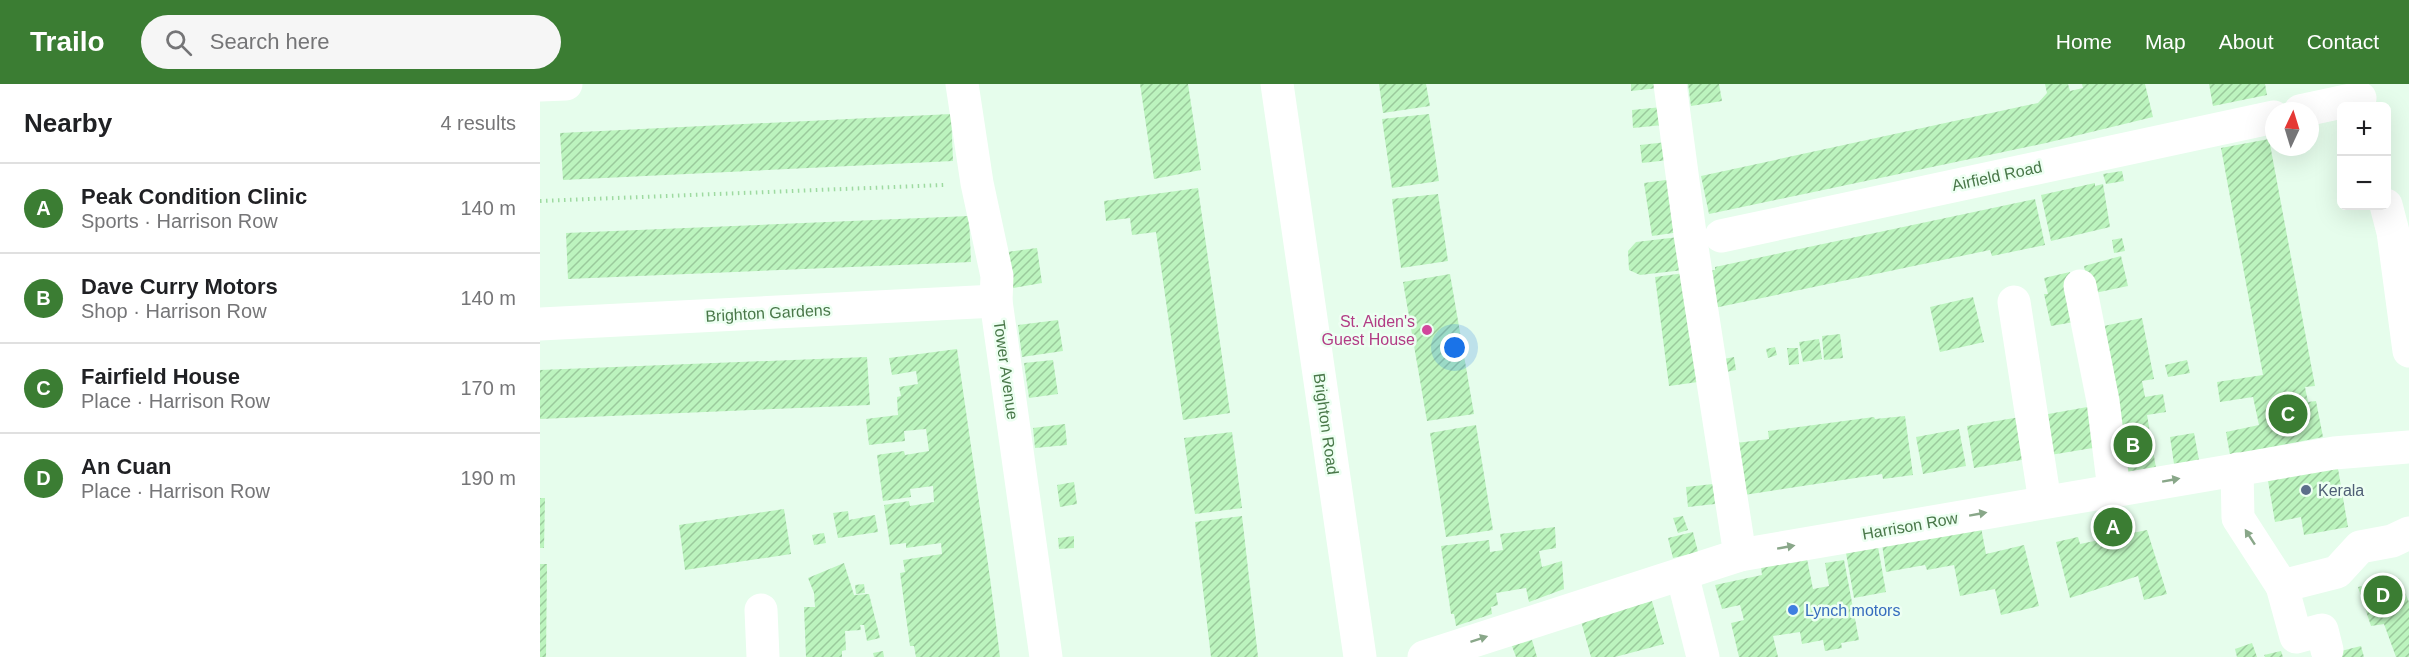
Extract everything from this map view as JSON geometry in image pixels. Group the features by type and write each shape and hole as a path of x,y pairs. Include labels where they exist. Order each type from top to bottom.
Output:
{"street":[{"path":"540,86 566,84"},
{"name":"Tower Avenue","path":"962,84 977,183 998,276 996,301 1046,657"},
{"name":"Brighton Road","path":"1277,84 1360,657"},
{"path":"1670,84 1691,241 1740,555"},
{"path":"2319,106 2360,96"},
{"name":"Airfield Road","path":"1721,236 2265,119"},
{"path":"2387,210 2393,232 2409,351"},
{"path":"2080,286 2103,401 2114,490"},
{"name":"Brighton Gardens","path":"540,324 996,301"},
{"path":"2014,302 2045,502"},
{"name":"Harrison Row","path":"1424,657 1740,555 2334,453 2409,447"},
{"path":"2237,469 2238,518 2282,586 2296,638 2322,630 2327,650"},
{"path":"2282,586 2337,572 2360,547 2392,541 2409,533"},
{"path":"1682,574 1703,657"},
{"path":"761,610 762,657"}],"path":[{"path":"540,201 977,183"}],"building":[{"path":"1140,84 1188,84 1201,170 1154,179"},
{"path":"1379,84 1426,84 1430,106 1383,113"},
{"path":"1631,84 1658,84 1658,88 1631,91"},
{"path":"1688,84 1719,84 1722,101 1691,106"},
{"path":"2045,84 2068,84 2070,91 2083,88 2082,84 2145,84 2153,117 2046,143 1709,214 1701,176 2038,103 2047,93"},
{"path":"2209,84 2265,84 2267,95 2213,106"},
{"path":"1662,107 1663,125 1633,128 1632,110"},
{"path":"951,114 953,161 563,180 560,133"},
{"path":"1429,114 1439,181 1392,188 1382,119"},
{"path":"2265,140 2265,156 2272,156 2315,386 2305,387 2308,402 2316,401 2323,437 2230,455 2226,432 2259,425 2253,397 2220,402 2217,382 2263,375 2221,148"},
{"path":"1667,142 1669,160 1642,163 1640,145"},
{"path":"2122,171 2124,181 2106,184 2103,174"},
{"path":"1673,179 1680,232 1652,236 1644,183"},
{"path":"2095,183 2095,186 2103,184 2110,227 2051,241 2041,195"},
{"path":"1198,188 1230,413 1183,420 1156,232 1132,235 1130,218 1106,221 1104,201"},
{"path":"1438,194 1448,261 1401,268 1392,199"},
{"path":"2035,199 2045,245 1992,256 1990,250 1714,308 1709,271 1715,270 1715,267"},
{"path":"969,216 971,262 568,279 566,233"},
{"path":"1679,237 1684,270 1640,275 1629,270 1628,251 1636,242"},
{"path":"2122,238 2125,251 2114,253 2112,240"},
{"path":"1037,248 1042,283 1013,288 1007,252"},
{"path":"2121,256 2128,286 2090,294 2084,266"},
{"path":"2070,272 2080,321 2051,326 2044,294 2048,294 2044,278"},
{"path":"1685,273 1698,382 1669,386 1655,277"},
{"path":"1450,274 1474,414 1427,421 1403,282"},
{"path":"1973,297 1984,342 1940,352 1930,307"},
{"path":"2142,318 2154,379 2142,381 2145,397 2163,394 2166,412 2147,415 2156,468 2118,475 2094,328"},
{"path":"1058,320 1063,351 1022,357 1018,325"},
{"path":"1840,334 1843,358 1824,360 1822,336"},
{"path":"1819,339 1822,359 1803,362 1799,342"},
{"path":"1775,347 1777,355 1768,358 1766,349"},
{"path":"1787,348 1798,348 1799,364 1789,365"},
{"path":"957,349 1000,657 916,657 914,646 910,646 900,573 905,572 903,560 942,554 941,543 906,548 906,543 890,545 884,505 909,501 910,506 934,502 933,486 910,489 911,497 883,501 877,455 904,451 905,455 929,451 926,429 904,431 905,441 869,445 866,419 898,415 897,397 901,396 899,387 918,384 916,371 892,375 889,358"},
{"path":"867,357 870,405 540,419 540,370"},
{"path":"1734,357 1736,370 1726,372 1724,359"},
{"path":"1053,360 1058,394 1029,398 1024,363"},
{"path":"2187,360 2190,373 2168,377 2165,365"},
{"path":"2093,406 2099,447 2044,456 2037,416"},
{"path":"1905,416 1913,475 1883,479 1882,474 1744,495 1736,443 1769,439 1768,431 1874,417 1875,419"},
{"path":"2026,416 2033,458 1974,468 1967,426"},
{"path":"1065,424 1067,445 1035,448 1033,428"},
{"path":"1476,425 1493,530 1446,537 1430,433"},
{"path":"1959,429 1966,466 1923,474 1916,437"},
{"path":"1232,432 1242,508 1195,514 1184,438"},
{"path":"2194,433 2199,460 2174,464 2170,437"},
{"name":"Kerala","path":"2337,463 2348,527 2304,535 2301,517 2275,522 2267,475"},
{"path":"1074,482 1077,504 1060,507 1057,485"},
{"path":"1713,484 1715,504 1688,507 1686,487"},
{"path":"540,498 545,498 544,548 540,548"},
{"path":"784,509 791,554 685,570 679,525"},
{"path":"848,511 849,520 875,515 878,532 838,538 833,513"},
{"path":"1242,516 1258,657 1211,657 1195,522"},
{"path":"1683,516 1688,530 1678,533 1673,518"},
{"path":"1555,527 1556,548 1539,551 1542,567 1562,561 1564,589 1529,602 1526,588 1496,593 1498,605 1491,607 1492,614 1456,626 1454,614 1451,614 1441,546 1489,540 1490,552 1503,550 1500,534"},
{"path":"1981,527 1986,554 2024,545 2039,606 2001,615 1995,589 1960,596 1954,565 1927,570 1925,565 1886,572 1882,544"},
{"path":"2147,530 2167,594 2144,600 2138,576 2070,598 2056,542 2078,537 2080,544"},
{"path":"1693,532 1698,552 1673,558 1668,538"},
{"path":"824,533 826,543 814,545 812,535"},
{"path":"1074,536 1074,548 1059,549 1058,538"},
{"path":"1878,547 1886,592 1854,598 1846,553"},
{"path":"1807,559 1813,589 1829,586 1825,563 1844,560 1859,640 1841,643 1842,648 1825,651 1823,640 1802,644 1800,632 1773,636 1778,657 1739,657 1731,623 1744,620 1740,605 1722,609 1715,585 1762,575 1761,567"},
{"path":"844,563 854,595 869,594 880,638 867,641 864,625 860,625 861,630 845,631 846,650 842,651 842,657 806,657 804,607 815,607 814,593 808,578"},
{"path":"540,564 547,564 546,657 540,657"},
{"path":"2399,578 2409,602 2409,657 2396,657 2384,624 2371,626 2358,587"},
{"path":"864,584 865,593 856,594 855,585"},
{"path":"1652,601 1664,644 1615,657 1591,657 1581,621"},
{"path":"1532,640 1537,657 1516,657 1512,646"},
{"path":"2252,643 2257,657 2237,657 2235,649"},
{"path":"2361,646 2364,657 2321,657 2321,656"},
{"path":"883,651 884,657 874,657 873,653"},
{"path":"2281,651 2283,657 2265,657 2264,655"}],"place":[{"name":"St. Aiden's Guest House","path":"1427,330"},
{"name":"Fairfield House","path":"2288,414"},
{"name":"Dave Curry Motors","path":"2133,445"},
{"name":"Kerala","path":"2306,490"},
{"name":"Peak Condition Clinic","path":"2113,527"},
{"name":"An Cuan","path":"2383,595"},
{"name":"Lynch motors","path":"1793,610"}]}
